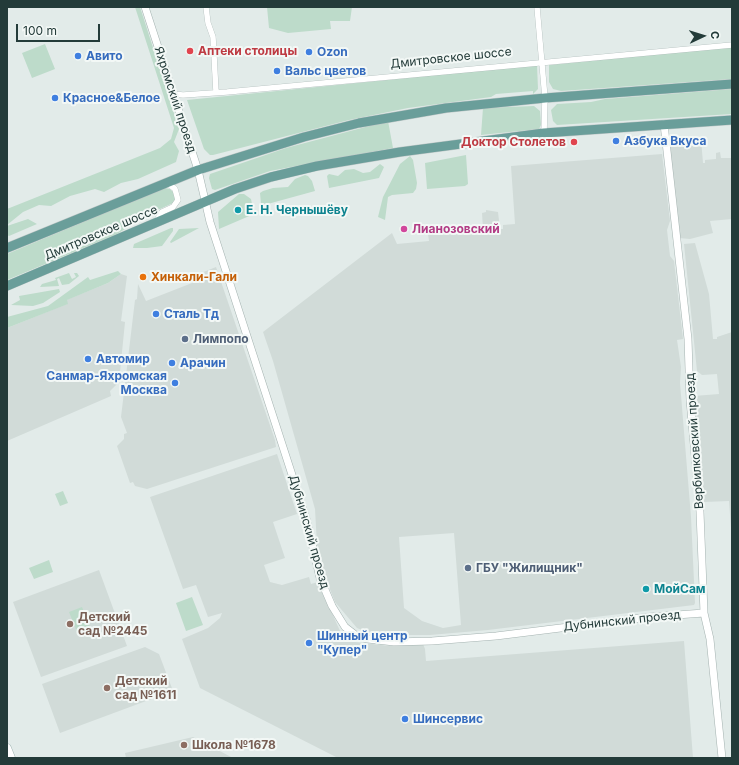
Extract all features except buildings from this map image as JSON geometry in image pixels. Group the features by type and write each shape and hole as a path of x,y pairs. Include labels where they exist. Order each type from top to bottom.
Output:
{"main road":[{"name":"Дмитровское шоссе","path":"7,248 198,170 304,137 380,119 446,108 545,98 732,84"},
{"name":"Дмитровское шоссе","path":"7,286 251,183 317,166 400,152 544,133 732,120"},
{"path":"7,748 11,758"}],"street":[{"name":"Яхромский проезд","path":"145,7 198,170"},
{"path":"206,7 208,23 213,37 216,92"},
{"path":"537,7 545,98 544,133"},
{"name":"Дмитровское шоссе","path":"173,94 183,95 542,61 732,45"},
{"name":"Вербилковский проезд","path":"664,124 688,340 690,400 700,512 704,613 710,639 722,758"},
{"path":"198,170 205,202"},
{"path":"156,222 162,212 173,207 178,200 178,192 173,186 161,184"},
{"name":"Дубнинский проезд","path":"205,202 306,518 320,578 340,621 351,632 358,637 380,641 432,641 496,636 649,617 704,613"}],"shaded area":[{"path":"701,139 703,163 705,163 705,160 716,159 716,153 720,152 721,158 732,158 732,219 710,221 713,233 690,239 679,238 669,142"},
{"path":"662,154 670,221 667,230 670,256 674,261 683,339 677,340 681,367 680,383 691,517 695,603 694,605 488,630 430,635 392,635 369,633 357,628 335,602 322,569 317,545 315,509 273,361 263,332 392,233 397,244 429,241 428,234 421,235 420,231 478,226 479,229 483,229 482,213 486,212 486,210 498,212 500,229 503,229 503,225 515,224 511,166","holes":["454,533 461,625 443,628 422,621 404,608 399,537"]},
{"path":"695,243 709,294 713,339 717,339 717,337 732,332 732,541 729,501 704,502 694,396 719,394 717,374 702,375 697,371 684,244"},
{"path":"216,267 275,440 276,447 147,489 135,486 133,482 130,483 117,446 124,439 124,434 127,433 121,417 138,284 146,301 192,283 191,277"},
{"path":"121,274 127,276 121,321 125,322 119,382 110,391 111,396 7,441 7,328 67,304 66,300 108,283"},
{"path":"277,454 297,514 273,522 285,558 264,565 270,582 282,585 309,577 311,584 318,582 340,631 355,642 390,646 423,644 426,661 684,641 693,758 338,758 200,688 182,639 208,628 220,618 222,613 208,617 196,585 183,589 150,497"},
{"name":"Детский сад №2445","path":"99,570 127,646 41,677 13,602"},
{"name":"Детский сад №1611","path":"145,647 159,654 173,691 60,733 42,684"},
{"name":"Школа №1678","path":"193,737 233,758 126,758 125,753"}],"green space":[{"path":"135,7 140,7 179,129 174,142 179,151 176,162 138,179 121,183 104,192 95,189 70,196 51,206 39,205 23,212 7,225 7,209 160,148 171,139 174,128"},
{"path":"267,7 352,7 350,21 330,21 331,29 288,33 269,28"},
{"path":"45,44 55,69 32,78 22,53"},
{"path":"732,47 732,79 561,91 553,89 549,82 549,65"},
{"path":"537,65 538,89 533,94 533,91 496,94 491,97 408,108 349,120 213,155 210,155 204,149 187,100"},
{"path":"732,89 732,114 557,125 553,121 551,110 557,104"},
{"path":"534,106 540,111 541,125 539,129 481,135 483,108"},
{"path":"388,121 393,148 270,171 215,190 212,189 209,178 210,174 286,148"},
{"path":"466,155 468,184 465,186 427,189 425,163"},
{"path":"410,156 413,160 417,183 416,189 413,193 392,195 388,197 385,220 378,217 383,197 400,164"},
{"path":"380,164 384,167 379,178 329,188 327,176 329,174 338,176 345,170 354,169 363,173 370,172"},
{"path":"305,175 312,181 315,191 264,205 261,204 260,193 263,191 273,188 288,187 295,179"},
{"path":"164,188 170,189 174,193 175,199 173,203 149,214 117,234 7,280 7,254"},
{"path":"239,194 244,194 251,199 254,214 219,229 218,212"},
{"path":"28,219 37,224 9,236 7,235 7,226"},
{"path":"173,228 173,231 162,246 133,248 134,244"},
{"path":"199,228 171,243 170,242 179,229"},
{"path":"118,271 121,274 108,283 67,300 68,304 7,328 7,317 48,306 88,277 90,280"},
{"path":"69,273 72,279 76,277 74,273 77,273 79,276 69,284 62,285 59,278 57,279 59,286 40,287 42,284 56,280 55,278"},
{"path":"59,289 60,292 43,303 33,306 11,305 20,300 19,296"},
{"path":"63,491 68,503 60,506 55,494"},
{"path":"49,560 53,572 34,579 29,568"},
{"path":"192,597 203,625 186,631 176,603"},
{"path":"82,607 90,627 77,632 69,612"}],"place":[{"name":"Аптеки столицы","path":"190,51"},
{"name":"Ozon","path":"309,52"},
{"name":"Авито","path":"78,56"},
{"name":"Вальс цветов","path":"277,71"},
{"name":"Красное&Белое","path":"55,98"},
{"name":"Азбука Вкуса","path":"616,141"},
{"name":"Доктор Столетов","path":"574,142"},
{"name":"Е. Н. Чернышёву","path":"238,210"},
{"name":"Лианозовский","path":"404,229"},
{"name":"Хинкали-Гали","path":"143,277"},
{"name":"Сталь Тд","path":"156,314"},
{"name":"Лимпопо","path":"185,339"},
{"name":"Автомир","path":"88,359"},
{"name":"Арачин","path":"172,363"},
{"name":"Санмар-Яхромская Москва","path":"175,383"},
{"name":"ГБУ \"Жилищник\"","path":"468,568"},
{"name":"МойСам","path":"646,589"},
{"name":"Детский сад №2445","path":"70,624"},
{"name":"Шинный центр \"Купер\"","path":"309,643"},
{"name":"Детский сад №1611","path":"107,688"},
{"name":"Шинсервис","path":"405,719"},
{"name":"Школа №1678","path":"184,745"}]}
